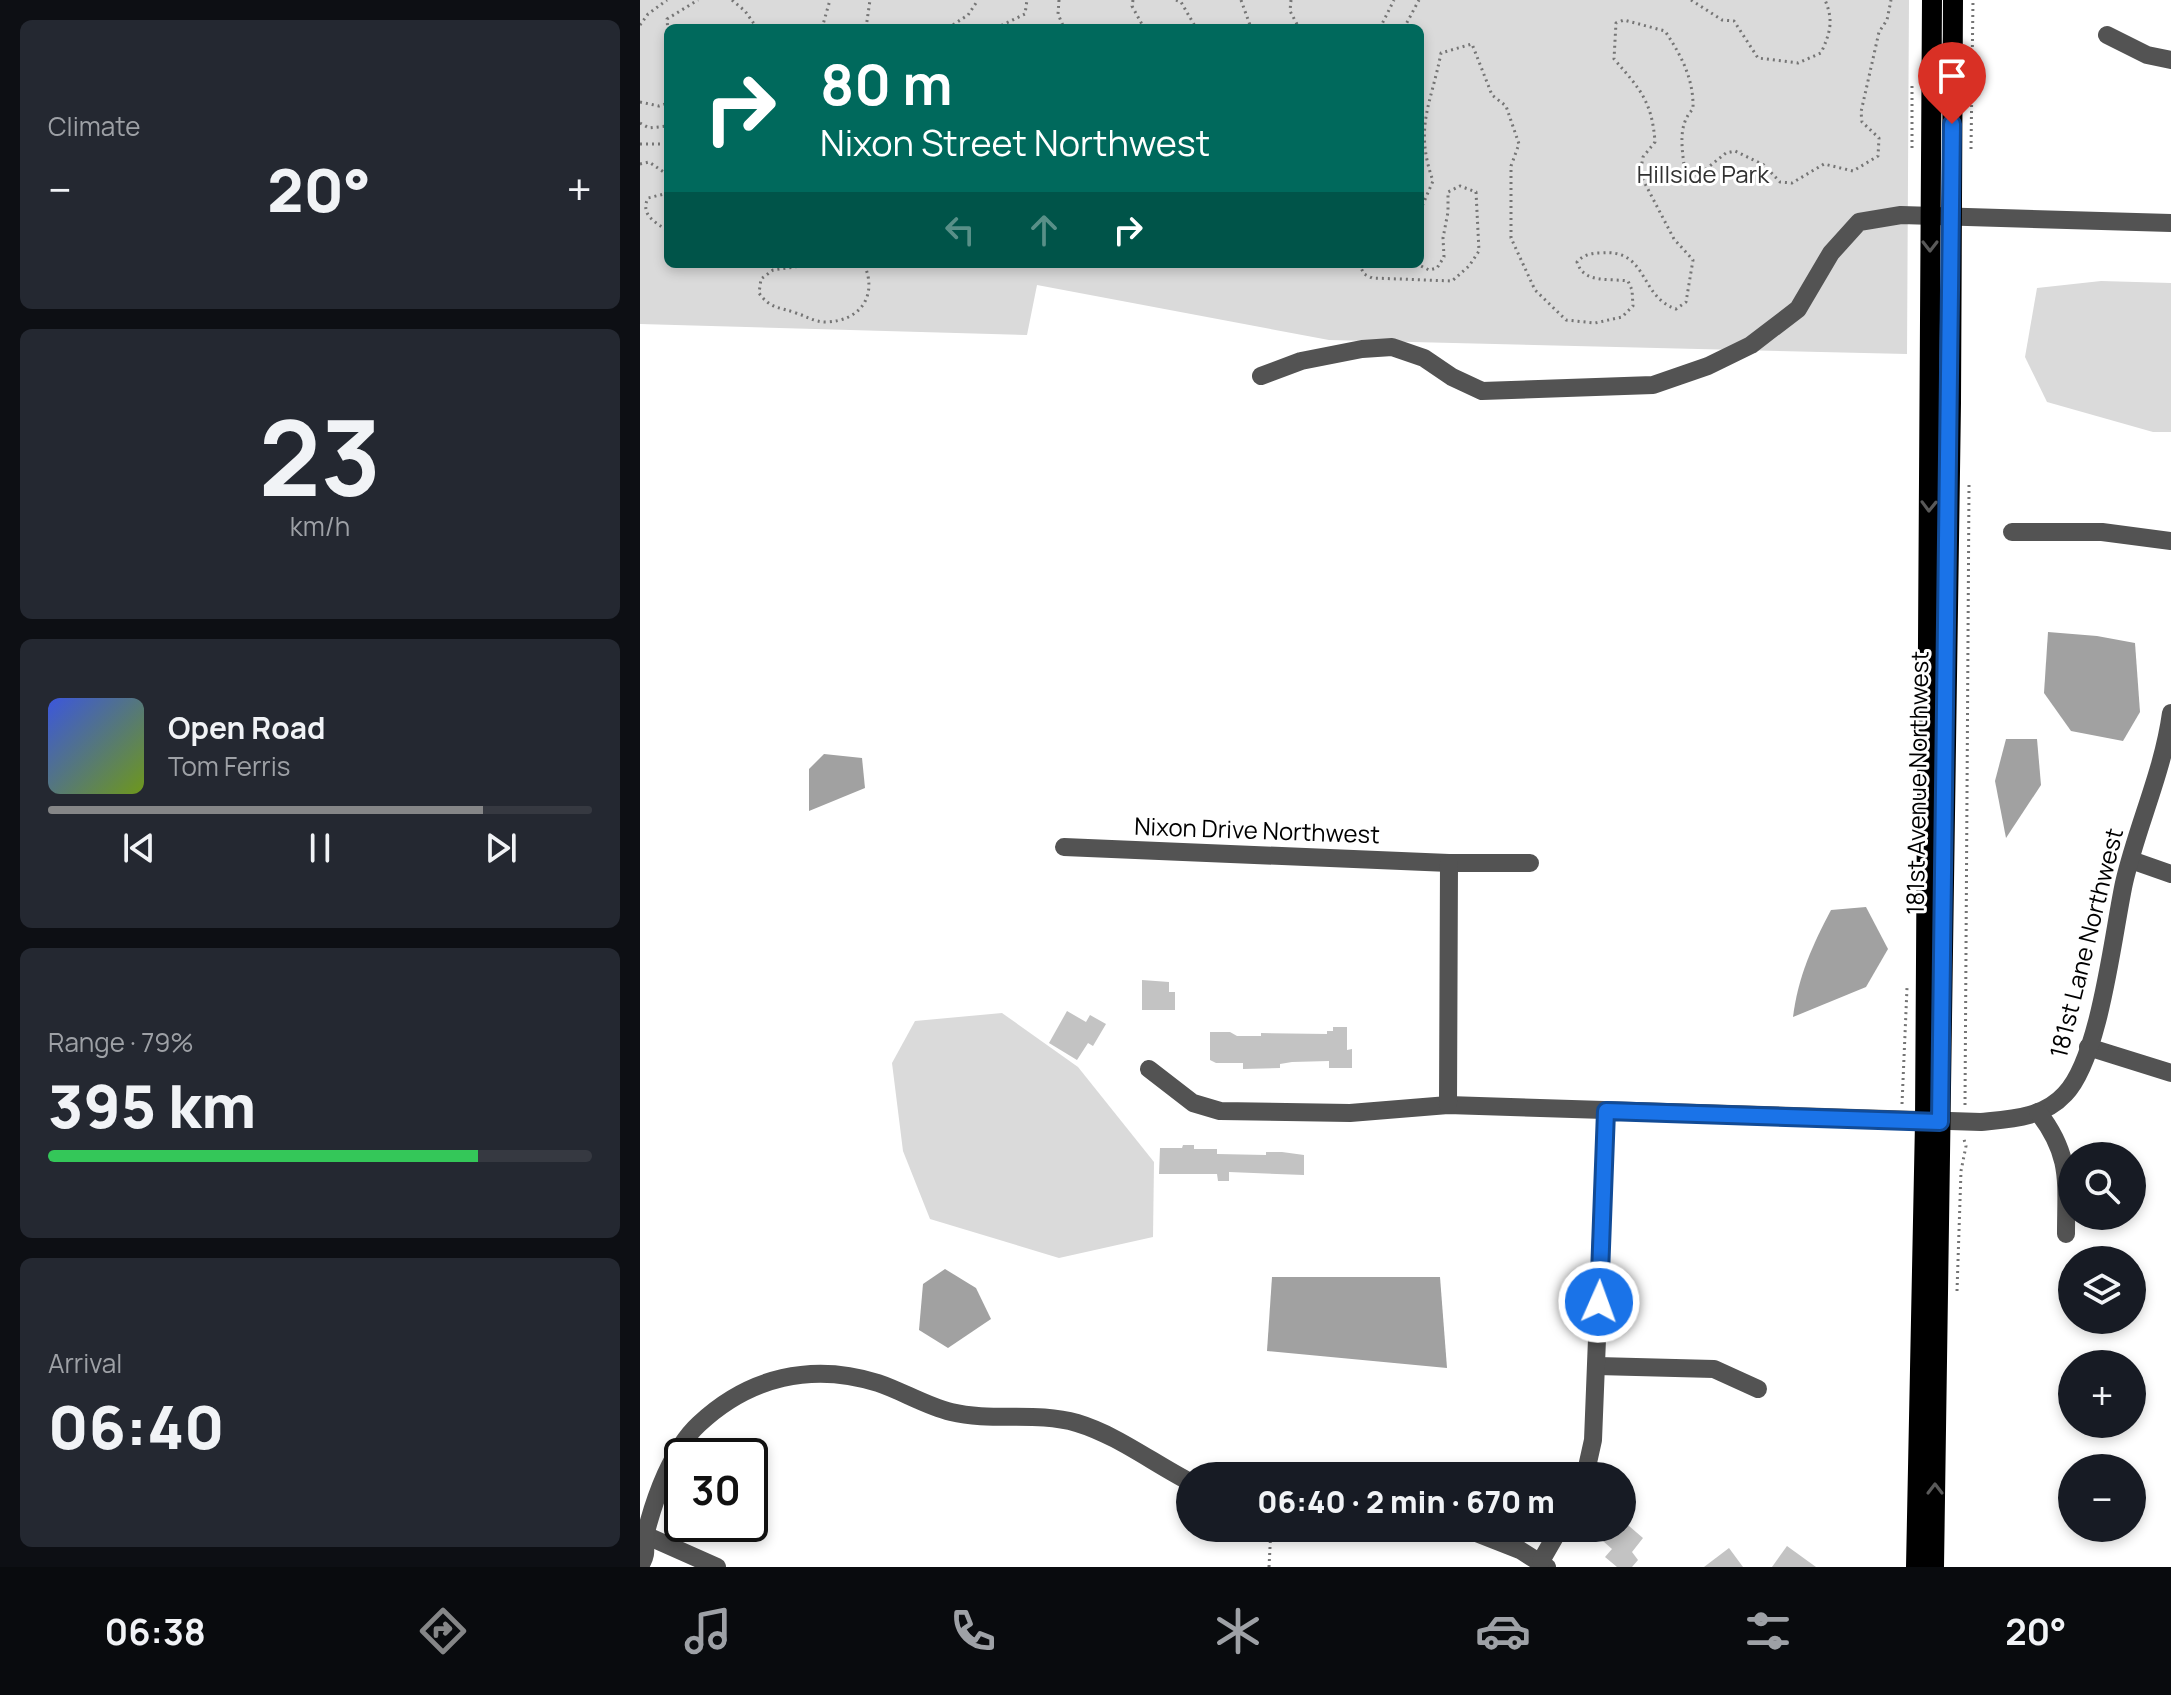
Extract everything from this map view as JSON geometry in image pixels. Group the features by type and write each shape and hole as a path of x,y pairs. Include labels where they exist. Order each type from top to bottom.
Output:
{"main road":[{"name":"181st Avenue Northwest","path":"1932,0 1934,1567"},
{"name":"181st Avenue Northwest","path":"1916,1567 1933,1122 1953,0"}],"street":[{"path":"2107,35 2147,55 2171,60"},
{"path":"1261,376 1301,361 1362,349 1392,347 1424,358 1452,377 1482,391 1653,385 1708,366 1751,345 1798,309 1831,253 1859,222 1901,215 2171,223"},
{"path":"2012,532 2102,532 2171,541"},
{"name":"181st Lane Northwest","path":"1149,1069 1193,1103 1220,1111 1350,1113 1448,1105 1933,1122 1981,1122 2038,1112 2066,1093 2079,1072 2088,1047 2131,860 2162,760 2171,713"},
{"name":"Nixon Drive Northwest","path":"1064,847 1449,863 1530,863"},
{"path":"2131,860 2171,874"},
{"path":"1448,1105 1449,863"},
{"path":"2088,1047 2171,1073"},
{"path":"1588,1462 1593,1440 1597,1366 1606,1111"},
{"path":"2038,1112 2061,1147 2065,1167 2066,1234"},
{"path":"1597,1366 1714,1369 1758,1389"},
{"path":"640,1566 647,1555 642,1536 679,1450 697,1425 755,1384 784,1376 818,1373 852,1376 878,1383 947,1411 973,1417 1030,1417 1077,1423 1176,1475"},
{"path":"642,1536 717,1567"},
{"path":"1495,1542 1544,1564 1554,1542"}],"path":[{"path":"640,25 648,14 667,0"},
{"path":"667,24 667,19 698,0"},
{"path":"732,0 754,24"},
{"path":"823,24 830,0"},
{"path":"867,24 870,0"},
{"path":"954,24 968,15 978,0"},
{"path":"1004,24 1025,14 1027,0"},
{"path":"1059,0 1058,14 1062,24"},
{"path":"1133,0 1132,6 1142,24"},
{"path":"1176,0 1181,2 1194,24"},
{"path":"1241,0 1250,24"},
{"path":"1291,0 1290,11 1297,24"},
{"path":"1382,24 1394,0"},
{"path":"1406,24 1419,0"},
{"path":"1691,0 1722,20 1734,21 1758,58 1798,63 1821,53 1831,30 1832,16 1825,0"},
{"path":"1424,128 1441,53 1472,44 1492,95 1506,106 1519,144 1511,166 1511,238 1535,290 1566,320 1595,323 1622,317 1633,306 1628,281 1586,278 1577,262 1582,256 1617,252 1633,260 1663,305 1676,309 1686,302 1693,260 1674,239 1640,174 1643,157 1655,142 1653,113 1641,90 1614,59 1616,23 1624,20 1665,31 1679,52 1694,92 1693,109 1683,119 1681,131 1686,185 1726,153 1735,151 1764,165 1780,182 1792,183 1824,164 1853,171 1878,156 1879,138 1862,122 1861,112 1879,32 1887,20 1891,0"},
{"path":"1971,151 1973,0"},
{"path":"640,102 664,104"},
{"path":"640,123 649,128 664,126"},
{"path":"640,144 664,144"},
{"path":"1424,156 1433,181 1424,202"},
{"path":"640,164 649,162 664,172"},
{"path":"1361,268 1364,274 1372,278 1452,281 1469,266 1479,251 1476,192 1460,186 1448,192 1444,257 1437,268 1424,268"},
{"path":"664,194 648,198 644,206 646,215 664,228"},
{"path":"787,268 773,270 761,279 759,293 774,308 827,322 850,317 865,307 870,278 866,268"},
{"path":"1964,1112 1969,478"},
{"path":"1957,1295 1961,1171 1966,1146 1961,1130"},
{"path":"1269,1567 1270,1542"}],"green space":[{"name":"Hillside Park","path":"640,0 1909,0 1907,354 1329,340 1037,285 1027,335 640,324"},
{"path":"2101,281 2171,283 2171,432 2153,432 2047,402 2025,357 2037,288"},
{"path":"1002,1013 1078,1067 1154,1162 1153,1237 1059,1258 930,1219 903,1151 892,1063 915,1021"}],"shaded area":[{"path":"2048,632 2135,643 2140,712 2123,741 2071,731 2044,693"},
{"path":"2006,739 2037,739 2041,785 2006,838 1995,781"},
{"path":"824,754 862,758 865,788 809,811 809,769"},
{"path":"1866,907 1888,949 1866,987 1793,1017 1807,962 1831,910"},
{"path":"945,1269 976,1288 991,1319 948,1348 919,1330 923,1284"},
{"path":"1272,1277 1440,1277 1447,1368 1267,1351"}],"building":[{"path":"1142,980 1169,982 1169,992 1175,992 1175,1010 1142,1010"},
{"path":"1067,1011 1086,1022 1090,1015 1106,1024 1093,1046 1088,1043 1077,1060 1049,1043"},
{"path":"1333,1027 1347,1027 1347,1050 1352,1049 1352,1068 1329,1068 1329,1061 1292,1062 1280,1064 1280,1068 1243,1069 1243,1063 1216,1063 1210,1060 1210,1032 1230,1032 1237,1036 1261,1036 1261,1033 1327,1034 1327,1031 1333,1031"},
{"path":"1183,1145 1194,1145 1194,1149 1217,1149 1217,1154 1266,1155 1266,1152 1282,1152 1304,1155 1304,1175 1229,1172 1229,1181 1218,1181 1217,1174 1159,1174 1160,1148 1182,1148"},
{"path":"1636,1532 1643,1538 1632,1552 1638,1560 1632,1567 1617,1567 1605,1557 1612,1549 1604,1542 1636,1542"},
{"path":"1787,1546 1816,1567 1772,1567"},
{"path":"1729,1548 1743,1567 1704,1567"}],"route":[{"path":"1599,1302 1606,1111 1940,1122 1952,124"}]}
